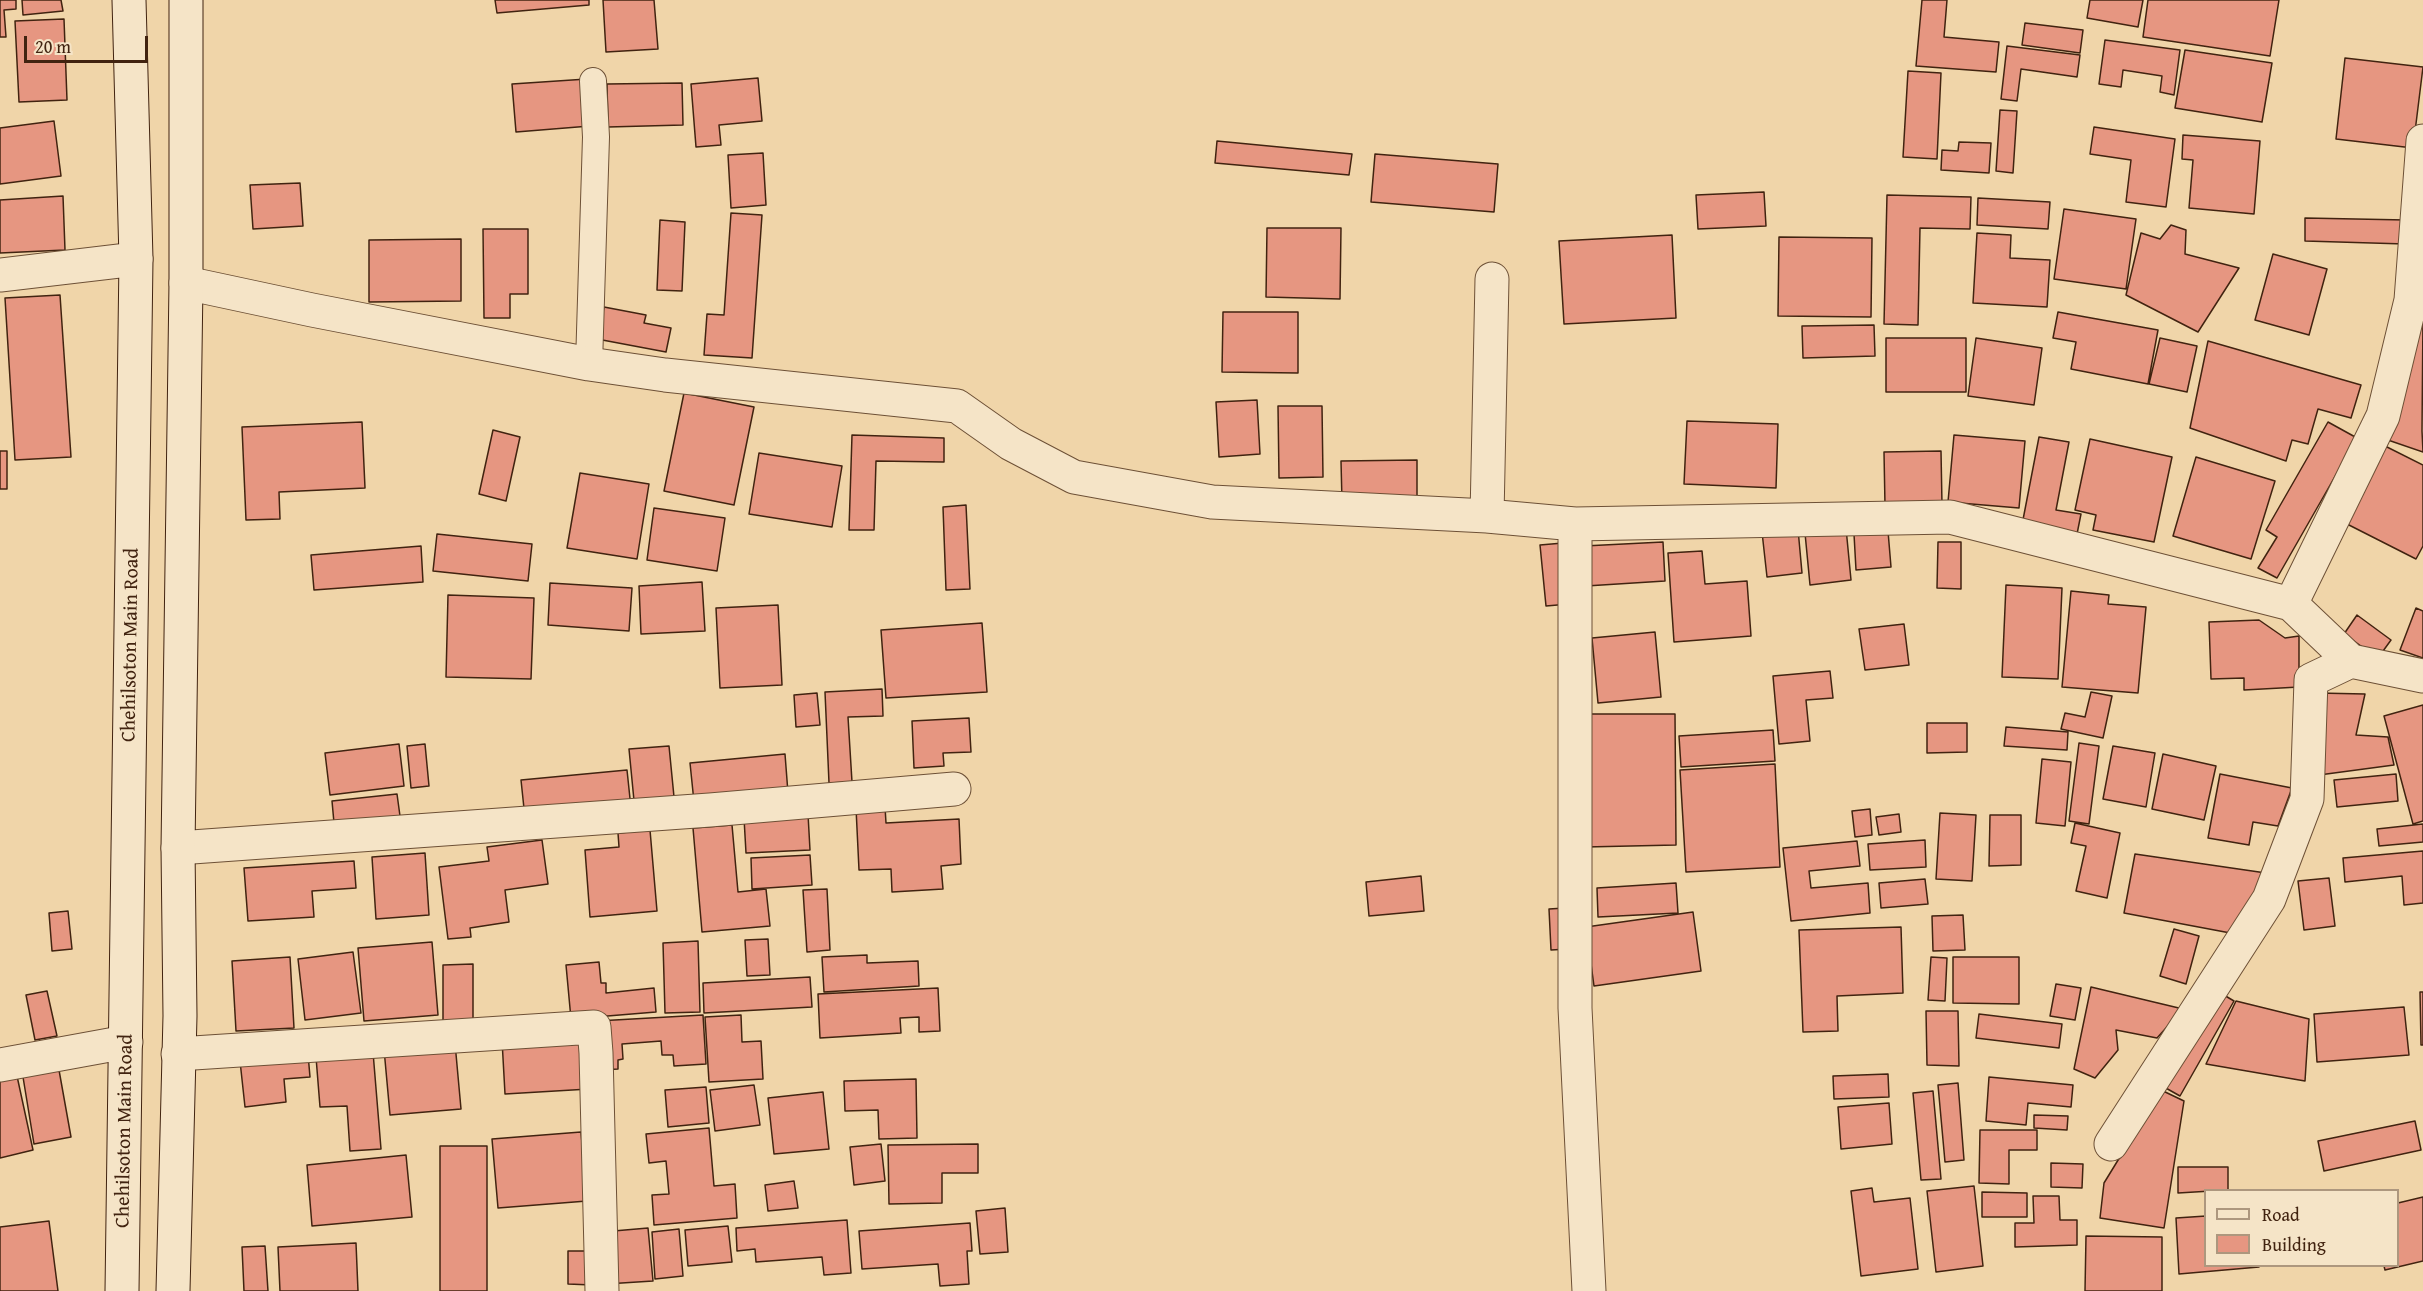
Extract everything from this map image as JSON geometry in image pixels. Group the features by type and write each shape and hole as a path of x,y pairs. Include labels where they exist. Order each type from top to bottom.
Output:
{"street":[{"name":"Chehilsoton Main Road","path":"122,1291 129,910 136,259 129,0"},
{"path":"173,1291 178,1054 178,848 186,283 186,0"},
{"path":"2291,604 2383,416 2417,301 2423,141"},
{"path":"0,275 136,259"},
{"path":"1487,516 1492,279"},
{"path":"186,283 589,364 665,375 957,406 1011,444 1074,477 1212,502 1487,516 1575,524 1950,517 2291,604 2351,661 2423,676"},
{"path":"1575,524 1575,1008 1589,1291"},
{"path":"2111,1144 2269,898 2307,799 2311,680 2351,661"},
{"path":"178,848 710,810 954,789"},
{"path":"129,910 178,908"},
{"path":"178,1054 594,1027 602,1291"},
{"path":"0,1065 126,1042"}],"lane":[{"path":"589,364 596,137 592,81"}],"building":[{"path":"0,0 16,0 16,9 4,10 6,37 0,37"},
{"path":"22,0 61,0 63,11 23,15"},
{"path":"495,0 589,0 589,5 497,13"},
{"path":"603,0 654,0 658,49 606,52"},
{"path":"1922,0 1947,0 1944,37 1999,42 1996,72 1916,66"},
{"path":"2090,0 2143,0 2138,27 2087,18"},
{"path":"2148,0 2279,0 2270,56 2143,37"},
{"path":"64,19 67,100 19,102 15,21"},
{"path":"2025,23 2083,30 2080,53 2022,45"},
{"path":"2105,40 2180,50 2174,95 2160,92 2162,76 2123,70 2121,87 2099,84"},
{"path":"2007,46 2080,55 2077,77 2021,69 2017,101 2001,99"},
{"path":"2185,50 2272,63 2262,122 2175,108"},
{"path":"2345,58 2423,67 2413,148 2336,139"},
{"path":"1908,71 1941,73 1937,159 1903,157"},
{"path":"758,78 762,121 719,125 721,145 696,147 691,84"},
{"path":"587,79 590,126 516,132 512,84"},
{"path":"682,83 683,125 608,127 607,84"},
{"path":"2000,110 2017,111 2013,173 1996,171"},
{"path":"54,121 61,176 0,184 0,128"},
{"path":"2094,127 2175,139 2166,207 2126,202 2131,160 2090,154"},
{"path":"2183,135 2260,141 2254,214 2189,208 2193,160 2182,159"},
{"path":"1217,141 1352,154 1349,175 1215,163"},
{"path":"1959,142 1991,143 1989,173 1941,170 1942,150 1958,151"},
{"path":"763,153 766,205 731,208 728,155"},
{"path":"1375,154 1498,164 1494,212 1371,202"},
{"path":"300,183 303,226 253,229 250,185"},
{"path":"1764,192 1766,226 1698,229 1696,195"},
{"path":"1887,195 1971,197 1970,229 1920,228 1918,325 1884,324"},
{"path":"63,196 65,250 0,253 0,200"},
{"path":"1978,198 2050,202 2048,229 1977,225"},
{"path":"2064,209 2136,219 2126,289 2054,279"},
{"path":"731,213 762,215 752,358 704,355 707,314 724,315"},
{"path":"2305,218 2406,220 2405,244 2305,241"},
{"path":"660,220 685,222 682,291 657,290"},
{"path":"2171,225 2186,230 2185,254 2239,268 2198,332 2126,295 2141,233 2160,239"},
{"path":"1267,228 1341,228 1340,299 1266,297"},
{"path":"483,229 528,229 528,294 510,294 510,318 484,318"},
{"path":"1977,233 2011,235 2010,258 2050,260 2047,307 1973,303"},
{"path":"1672,235 1676,318 1564,324 1559,241"},
{"path":"1779,237 1872,238 1871,317 1778,316"},
{"path":"461,239 461,301 369,302 369,240"},
{"path":"2273,254 2327,269 2309,335 2255,320"},
{"path":"60,295 71,457 15,460 5,298"},
{"path":"604,307 646,315 644,323 671,328 666,352 597,339"},
{"path":"1223,312 1298,312 1298,373 1222,372"},
{"path":"2058,312 2158,330 2148,384 2071,369 2076,342 2053,338"},
{"path":"2423,316 2422,431 2423,452 2382,438"},
{"path":"1874,325 1875,356 1803,358 1802,326"},
{"path":"1886,338 1966,338 1966,392 1886,392"},
{"path":"1976,338 2042,348 2034,405 1968,396"},
{"path":"2160,338 2197,346 2187,392 2149,384"},
{"path":"2208,341 2361,385 2351,418 2318,409 2308,444 2292,440 2286,461 2190,428"},
{"path":"684,393 754,407 734,505 664,491"},
{"path":"1257,400 1260,454 1219,457 1216,402"},
{"path":"1278,406 1322,406 1323,477 1279,478"},
{"path":"1687,421 1778,424 1776,488 1684,484"},
{"path":"362,422 365,488 279,492 280,519 246,520 242,427"},
{"path":"2328,422 2357,438 2277,578 2258,568 2277,537 2266,530"},
{"path":"493,430 520,437 506,501 479,494"},
{"path":"852,435 944,438 944,462 876,461 874,530 849,530"},
{"path":"1954,435 2025,441 2019,508 1948,502"},
{"path":"2039,437 2069,442 2056,510 2081,514 2076,539 2021,530"},
{"path":"2090,439 2172,457 2154,542 2093,530 2096,515 2075,510"},
{"path":"2385,446 2423,465 2423,546 2416,559 2345,523"},
{"path":"0,451 7,451 7,489 0,489"},
{"path":"1941,451 1942,505 1885,506 1884,452"},
{"path":"759,453 842,466 832,527 749,514"},
{"path":"2196,457 2275,481 2251,559 2173,536"},
{"path":"1417,460 1417,502 1342,502 1341,461"},
{"path":"580,473 649,484 637,559 567,548"},
{"path":"966,505 970,589 946,590 943,507"},
{"path":"654,508 725,518 717,571 647,560"},
{"path":"1846,528 1851,580 1810,585 1805,533"},
{"path":"1798,529 1802,573 1767,577 1762,532"},
{"path":"1888,531 1891,567 1856,570 1854,534"},
{"path":"437,534 532,544 528,581 433,571"},
{"path":"1663,542 1665,581 1586,586 1584,546"},
{"path":"1938,542 1961,542 1961,589 1937,588"},
{"path":"1563,543 1569,604 1546,606 1540,545"},
{"path":"421,546 423,582 314,590 311,555"},
{"path":"1702,551 1705,584 1747,581 1751,636 1674,642 1668,553"},
{"path":"702,582 705,631 641,634 639,586"},
{"path":"550,583 632,588 629,631 548,625"},
{"path":"2006,585 2062,588 2058,679 2002,677"},
{"path":"2071,591 2109,595 2108,604 2146,607 2138,693 2062,687"},
{"path":"448,595 534,598 531,679 446,677"},
{"path":"778,605 782,685 720,688 716,608"},
{"path":"2416,608 2423,611 2423,658 2400,650"},
{"path":"2357,615 2391,640 2378,658 2344,634"},
{"path":"2259,620 2285,638 2299,636 2299,687 2244,690 2244,678 2211,679 2209,622"},
{"path":"982,623 987,692 886,698 881,630"},
{"path":"1904,624 1909,665 1865,670 1859,629"},
{"path":"1655,632 1661,697 1598,703 1592,638"},
{"path":"1830,671 1833,698 1806,700 1810,741 1779,744 1773,676"},
{"path":"882,689 883,716 848,717 852,782 829,783 825,692"},
{"path":"2091,692 2112,696 2103,738 2061,729 2065,713 2085,717"},
{"path":"817,693 820,725 796,727 794,695"},
{"path":"2317,693 2365,694 2356,735 2388,737 2394,765 2319,775"},
{"path":"2423,705 2423,821 2413,824 2384,716"},
{"path":"1584,714 1675,714 1676,845 1585,847"},
{"path":"969,718 971,752 943,753 944,766 914,768 912,721"},
{"path":"1927,723 1967,723 1967,752 1927,753"},
{"path":"2006,727 2068,732 2067,750 2004,746"},
{"path":"1773,730 1775,761 1681,767 1679,736"},
{"path":"2079,743 2099,746 2089,824 2069,821"},
{"path":"399,744 404,786 330,795 325,753"},
{"path":"425,744 429,786 411,788 407,746"},
{"path":"669,746 675,807 635,811 629,749"},
{"path":"2113,746 2155,753 2146,807 2103,799"},
{"path":"785,754 788,793 694,802 690,763"},
{"path":"2163,754 2216,766 2204,820 2152,809"},
{"path":"2042,759 2071,762 2065,826 2036,823"},
{"path":"1775,764 1780,867 1686,872 1680,770"},
{"path":"627,770 631,808 525,818 521,780"},
{"path":"2220,774 2292,788 2278,826 2253,822 2249,845 2208,838"},
{"path":"2396,774 2398,801 2337,807 2334,780"},
{"path":"397,794 400,816 334,823 332,801"},
{"path":"885,807 886,823 959,819 961,864 941,866 943,889 892,892 891,869 859,870 856,808"},
{"path":"1870,809 1872,835 1855,837 1852,811"},
{"path":"1940,813 1976,815 1972,881 1936,879"},
{"path":"808,814 810,850 746,853 744,818"},
{"path":"1899,814 1901,832 1879,835 1876,817"},
{"path":"1990,815 2021,815 2021,865 1989,866"},
{"path":"2075,823 2120,833 2107,898 2076,891 2086,846 2071,843"},
{"path":"2423,824 2423,842 2379,846 2377,829"},
{"path":"732,825 738,892 766,889 770,926 702,932 693,828"},
{"path":"650,830 657,911 590,917 585,850 619,847 618,833"},
{"path":"542,840 548,884 505,890 509,922 470,928 471,937 448,939 439,867 489,861 487,847"},
{"path":"1925,840 1926,867 1870,870 1868,844"},
{"path":"1857,841 1860,866 1809,871 1811,888 1868,883 1870,913 1791,921 1783,848"},
{"path":"2423,851 2423,903 2404,905 2402,876 2345,882 2343,858"},
{"path":"425,853 429,915 376,919 372,857"},
{"path":"2135,854 2266,873 2241,935 2124,913"},
{"path":"810,855 812,885 752,889 751,858"},
{"path":"354,861 356,888 312,891 314,917 248,921 244,868"},
{"path":"1421,876 1424,911 1369,916 1366,882"},
{"path":"2329,878 2335,926 2304,930 2298,881"},
{"path":"1925,879 1928,904 1881,908 1879,883"},
{"path":"1676,883 1678,913 1598,917 1597,888"},
{"path":"827,889 830,950 807,952 803,890"},
{"path":"1565,908 1568,949 1551,950 1549,909"},
{"path":"68,911 72,949 52,951 49,913"},
{"path":"1693,912 1701,971 1594,986 1586,927"},
{"path":"1963,915 1965,950 1933,951 1932,916"},
{"path":"1901,927 1903,993 1837,996 1838,1031 1803,1032 1799,930"},
{"path":"2174,929 2199,936 2186,984 2160,976"},
{"path":"768,939 770,975 747,976 745,940"},
{"path":"698,941 700,1012 665,1013 663,943"},
{"path":"432,942 438,1015 364,1021 358,948"},
{"path":"353,952 361,1013 305,1020 298,959"},
{"path":"867,955 867,963 918,961 919,986 824,992 822,957"},
{"path":"290,957 294,1028 236,1031 232,961"},
{"path":"1931,957 1947,958 1945,1001 1928,1000"},
{"path":"1953,957 2019,957 2019,1004 1953,1003"},
{"path":"599,962 601,983 606,983 606,993 654,988 656,1012 571,1019 566,965"},
{"path":"473,964 473,1021 443,1021 443,965"},
{"path":"810,977 812,1007 704,1013 703,983"},
{"path":"2056,984 2081,988 2075,1020 2050,1016"},
{"path":"2091,987 2183,1009 2157,1038 2116,1030 2118,1050 2095,1078 2074,1069"},
{"path":"938,988 940,1031 919,1032 919,1017 900,1018 901,1033 820,1038 818,994"},
{"path":"47,991 57,1036 35,1040 26,995"},
{"path":"2217,991 2234,1001 2180,1096 2164,1087"},
{"path":"2420,992 2423,992 2423,1045 2421,1045"},
{"path":"2236,1001 2309,1019 2305,1081 2206,1064"},
{"path":"2404,1007 2409,1055 2317,1062 2314,1014"},
{"path":"1926,1011 1958,1011 1959,1066 1927,1065"},
{"path":"1979,1014 2062,1024 2059,1048 1976,1038"},
{"path":"703,1015 706,1064 674,1066 673,1055 662,1055 661,1041 622,1044 623,1059 618,1060 618,1069 600,1070 597,1021"},
{"path":"741,1015 742,1042 761,1041 763,1079 709,1082 705,1017"},
{"path":"586,1035 589,1089 505,1094 502,1040"},
{"path":"455,1043 461,1109 390,1115 384,1049"},
{"path":"373,1052 381,1149 350,1151 347,1106 320,1107 316,1057"},
{"path":"308,1054 310,1077 284,1079 286,1102 245,1107 240,1061"},
{"path":"59,1070 71,1137 34,1144 23,1077"},
{"path":"1888,1074 1889,1097 1834,1099 1833,1076"},
{"path":"17,1076 33,1150 0,1158 0,1080"},
{"path":"1989,1077 2073,1085 2071,1107 2028,1103 2026,1125 1986,1121"},
{"path":"916,1079 917,1138 879,1139 878,1110 845,1111 844,1081"},
{"path":"1958,1083 1964,1160 1945,1162 1938,1085"},
{"path":"754,1085 760,1125 715,1131 710,1090"},
{"path":"706,1087 709,1123 668,1127 665,1090"},
{"path":"2161,1090 2184,1101 2164,1228 2100,1218 2104,1183"},
{"path":"1933,1091 1941,1179 1921,1180 1913,1093"},
{"path":"823,1092 829,1149 774,1154 768,1098"},
{"path":"1889,1103 1892,1144 1841,1149 1838,1107"},
{"path":"2034,1115 2068,1116 2067,1130 2034,1128"},
{"path":"2415,1121 2421,1150 2324,1171 2318,1141"},
{"path":"709,1128 714,1186 735,1184 737,1218 654,1225 652,1195 669,1194 666,1161 649,1163 646,1134"},
{"path":"1980,1130 2037,1130 2037,1150 2009,1150 2009,1184 1979,1183"},
{"path":"581,1132 587,1201 498,1208 492,1139"},
{"path":"881,1144 885,1181 854,1185 850,1147"},
{"path":"978,1144 978,1173 942,1173 942,1203 889,1204 888,1145"},
{"path":"440,1146 487,1146 487,1291 440,1291"},
{"path":"406,1155 412,1217 312,1226 307,1165"},
{"path":"2051,1163 2083,1164 2082,1188 2051,1187"},
{"path":"2178,1167 2228,1167 2228,1189 2204,1189 2204,1191 2178,1193"},
{"path":"794,1181 798,1208 768,1211 765,1185"},
{"path":"1974,1186 1983,1266 1936,1272 1927,1191"},
{"path":"1872,1188 1874,1202 1910,1198 1918,1269 1861,1276 1851,1191"},
{"path":"1982,1192 2027,1193 2027,1217 1982,1217"},
{"path":"2033,1196 2059,1196 2060,1220 2077,1220 2077,1245 2015,1247 2015,1223 2034,1223"},
{"path":"2423,1197 2423,1261 2399,1267 2399,1203"},
{"path":"1005,1208 1008,1252 980,1254 976,1211"},
{"path":"2204,1216 2204,1267 2259,1267 2179,1274 2176,1218"},
{"path":"847,1220 851,1273 824,1275 822,1257 756,1262 755,1249 737,1251 736,1228"},
{"path":"49,1221 58,1291 0,1291 0,1227"},
{"path":"970,1223 972,1251 967,1251 969,1284 940,1286 938,1264 862,1269 859,1231"},
{"path":"728,1226 732,1262 688,1266 685,1230"},
{"path":"648,1228 653,1281 606,1284 602,1232"},
{"path":"679,1229 683,1276 655,1279 652,1232"},
{"path":"2086,1236 2162,1237 2162,1291 2085,1291"},
{"path":"356,1243 358,1291 280,1291 278,1247"},
{"path":"265,1246 268,1291 244,1291 242,1247"},
{"path":"568,1251 593,1251 592,1285 568,1284"}]}
